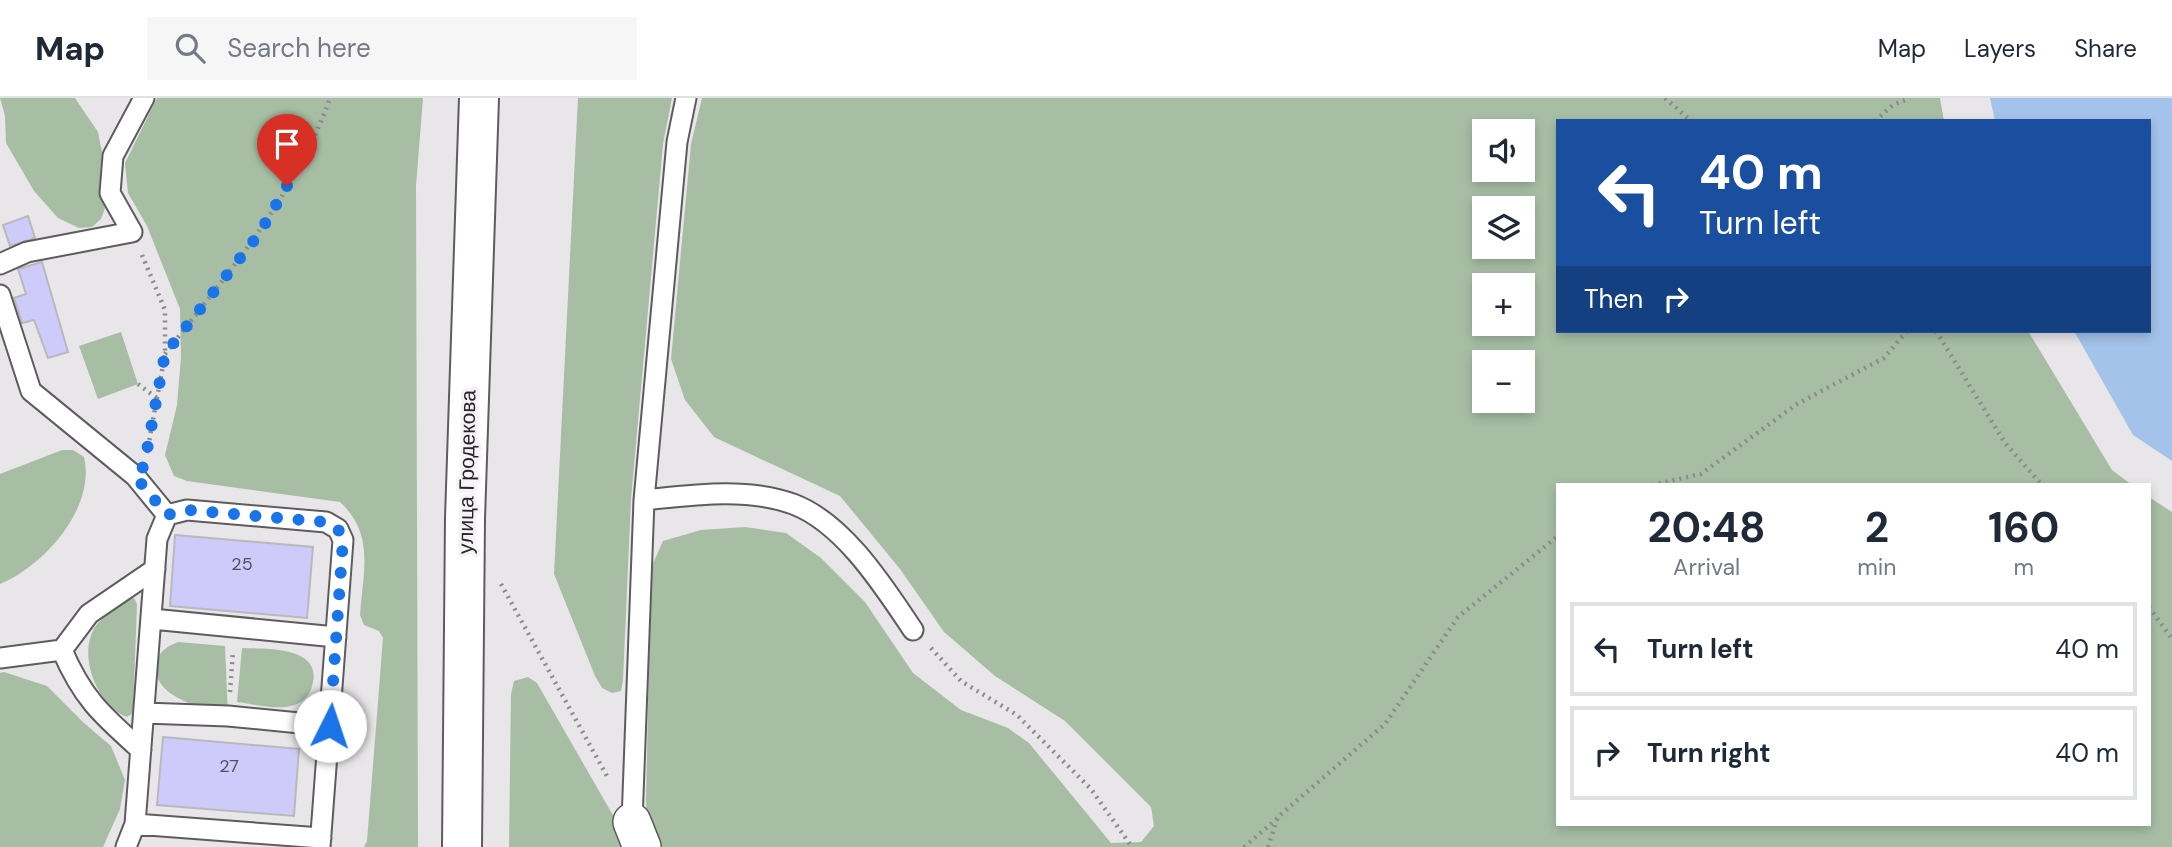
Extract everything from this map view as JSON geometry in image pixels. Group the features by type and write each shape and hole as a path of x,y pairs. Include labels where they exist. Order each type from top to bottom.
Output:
{"main road":[{"name":"улица Гродекова","path":"462,847 465,518 479,98"}],"lane":[{"path":"0,264 27,252 132,232 110,193 113,156 144,98"},
{"path":"637,834 644,500 677,142 685,98"},
{"path":"0,295 31,391 135,476 167,515"},
{"path":"644,500 714,494 752,496 794,505 835,531 883,584 914,630"},
{"path":"135,824 320,843 343,540 338,529 326,522 187,510 167,515"},
{"path":"126,847 135,824 157,539 167,515"},
{"path":"0,658 62,650 89,614 155,569"},
{"path":"152,619 336,637"},
{"path":"62,650 73,675 94,708 141,750"},
{"path":"144,713 228,716 330,726"}],"path":[{"path":"165,354 259,234 300,163 330,98"},
{"path":"1665,98 1689,119"},
{"path":"1877,119 1893,105 1910,98"},
{"path":"132,232 165,310 165,354 159,399 144,466 135,476"},
{"path":"1661,483 1701,474 1797,404 1884,358 1905,333"},
{"path":"1937,333 2005,443 2040,483"},
{"path":"138,383 159,399"},
{"path":"1244,847 1385,723 1458,617 1556,538"},
{"path":"499,579 637,834"},
{"path":"2151,610 2172,639"},
{"path":"228,716 235,627"},
{"path":"914,630 961,681 1017,715 1091,789 1132,847"},
{"path":"1268,847 1278,817"}],"green space":[{"path":"0,98 75,98 98,132 102,152 99,192 105,208 101,219 92,227 79,228 58,218 34,191 6,143 5,116"},
{"path":"157,98 423,98 416,186 418,847 364,847 367,841 383,638 379,631 364,625 360,615 364,554 358,527 351,514 340,502 187,481 174,476 165,455 177,405 181,357 180,309 147,226 128,193 125,163"},
{"path":"578,98 672,98 663,144 631,499 623,680 621,691 612,693 602,688 595,676 554,574"},
{"path":"702,98 1940,98 1944,119 1556,119 1556,333 2029,333 2112,470 2129,483 1556,483 1556,826 2151,826 2151,498 2172,512 2172,847 659,847 647,821 646,801 651,568 663,541 701,530 745,527 786,533 821,558 865,602 913,673 961,710 1008,728 1029,743 1111,843 1141,842 1154,826 1151,807 1065,721 995,676 944,632 900,569 840,496 714,437 685,400 671,359 691,144"},
{"path":"121,332 138,384 98,399 79,346"},
{"path":"62,450 73,450 84,457 86,476 74,515 63,533 33,564 0,584 0,474"},
{"path":"134,598 137,604 133,713 127,717 116,711 98,690 92,676 88,648 91,634 98,623"},
{"path":"178,642 225,646 228,716 182,700 163,686 157,677 158,657 163,650"},
{"path":"242,648 279,650 303,657 314,675 308,695 298,704 285,707 237,702"},
{"path":"0,673 47,686 111,746 125,780 120,809 103,847 0,847"},
{"path":"528,677 537,683 622,831 628,847 509,847 511,694 514,681"}],"water":[{"path":"1990,98 2172,98 2172,461 2133,435 2075,333 2151,333 2151,119 1995,119"}],"building":[{"path":"28,216 35,238 10,246 3,225"},
{"path":"42,262 68,352 48,358 34,320 22,323 14,298 26,294 18,269"},
{"path":"175,535 313,547 307,618 170,606"},
{"path":"163,737 299,749 294,816 157,805"}],"route":[{"path":"287,186 259,234 165,354 159,399 144,466 135,476 167,515 187,510 326,522 338,529 343,540 330,726"}]}
